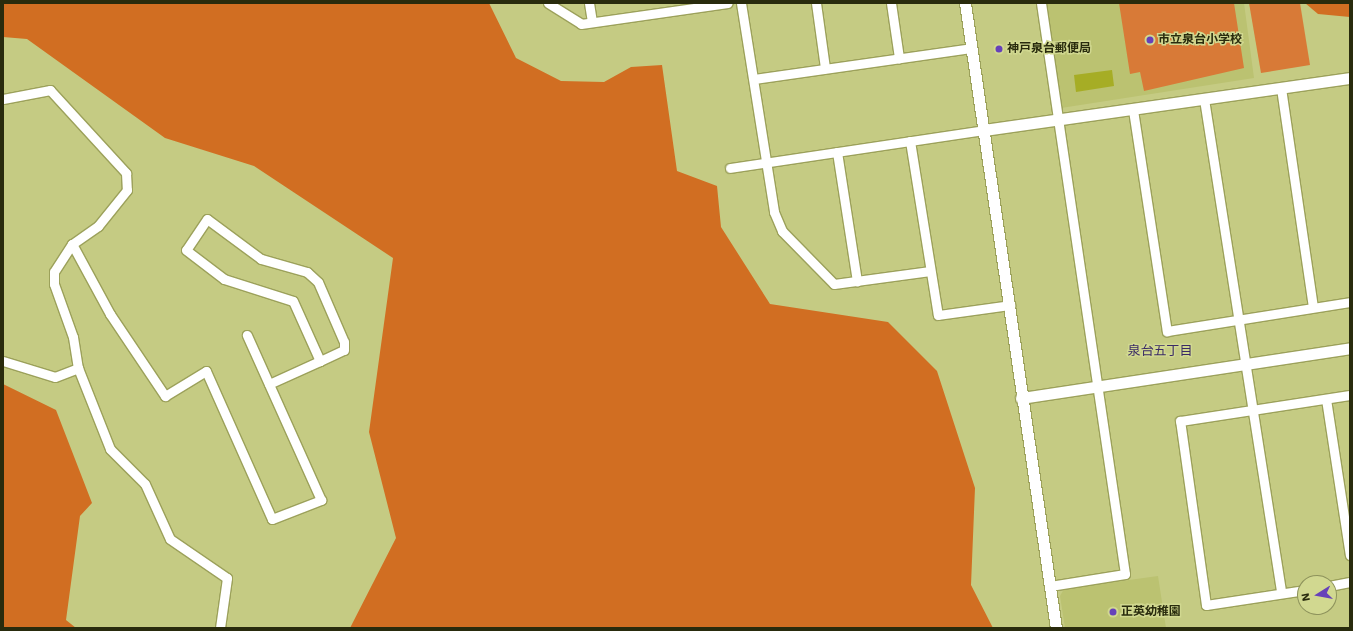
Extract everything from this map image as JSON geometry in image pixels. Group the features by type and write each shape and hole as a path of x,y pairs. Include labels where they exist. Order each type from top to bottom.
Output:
{"street":[{"path":"548,3 581,24 667,7 728,3"},
{"path":"589,3 592,22"},
{"path":"741,3 774,212 782,231 834,284 930,271"},
{"path":"816,3 825,68"},
{"path":"891,3 899,58"},
{"path":"965,3 1010,305 1021,398 1056,628"},
{"path":"1041,3 1096,387 1125,574 1050,586"},
{"path":"754,79 971,48"},
{"path":"730,168 1350,78"},
{"path":"1281,88 1313,307"},
{"path":"3,99 50,90 126,173 127,190 98,226 72,244 54,272 54,284 73,337 78,368 110,449 145,484 170,540 227,578 220,628"},
{"path":"1204,99 1281,593"},
{"path":"1132,110 1167,331 1350,302"},
{"path":"910,141 938,315 1010,305"},
{"path":"837,152 857,281"},
{"path":"269,384 320,361 344,350 344,342 318,282 306,272 261,259 207,219 186,250 224,279 293,301 320,361"},
{"path":"72,244 110,314 165,396 206,371 272,519 321,500 247,336"},
{"path":"1021,398 1350,348"},
{"path":"3,361 55,377 78,368"},
{"path":"1297,591 1206,605 1180,421 1350,395"},
{"path":"1326,398 1350,555"},
{"path":"1337,584 1350,582"}],"shaded area":[{"path":"3,3 489,3 516,58 561,81 604,82 631,67 662,65 677,171 717,186 721,227 770,304 888,322 937,371 975,488 971,585 993,628 350,628 396,538 369,432 393,258 254,166 165,138 27,39 3,37"},
{"name":"市立泉台小学校","path":"1045,3 1244,3 1254,78 1061,108"},
{"path":"1119,3 1234,3 1244,68 1144,91 1140,72 1130,74"},
{"path":"1249,3 1300,3 1310,65 1261,73"},
{"path":"1305,3 1350,3 1350,17 1318,14"},
{"path":"1112,70 1114,86 1076,92 1074,75"},
{"path":"3,384 56,410 92,503 80,516 66,620 76,628 3,628"},
{"name":"正英幼稚園","path":"1158,576 1166,628 1065,628 1060,596 1064,589"}],"place":[{"name":"市立泉台小学校","path":"1150,40"},
{"name":"神戸泉台郵便局","path":"999,49"},
{"name":"正英幼稚園","path":"1113,612"}],"district":[{"name":"泉台五丁目","path":"1160,351"}]}
